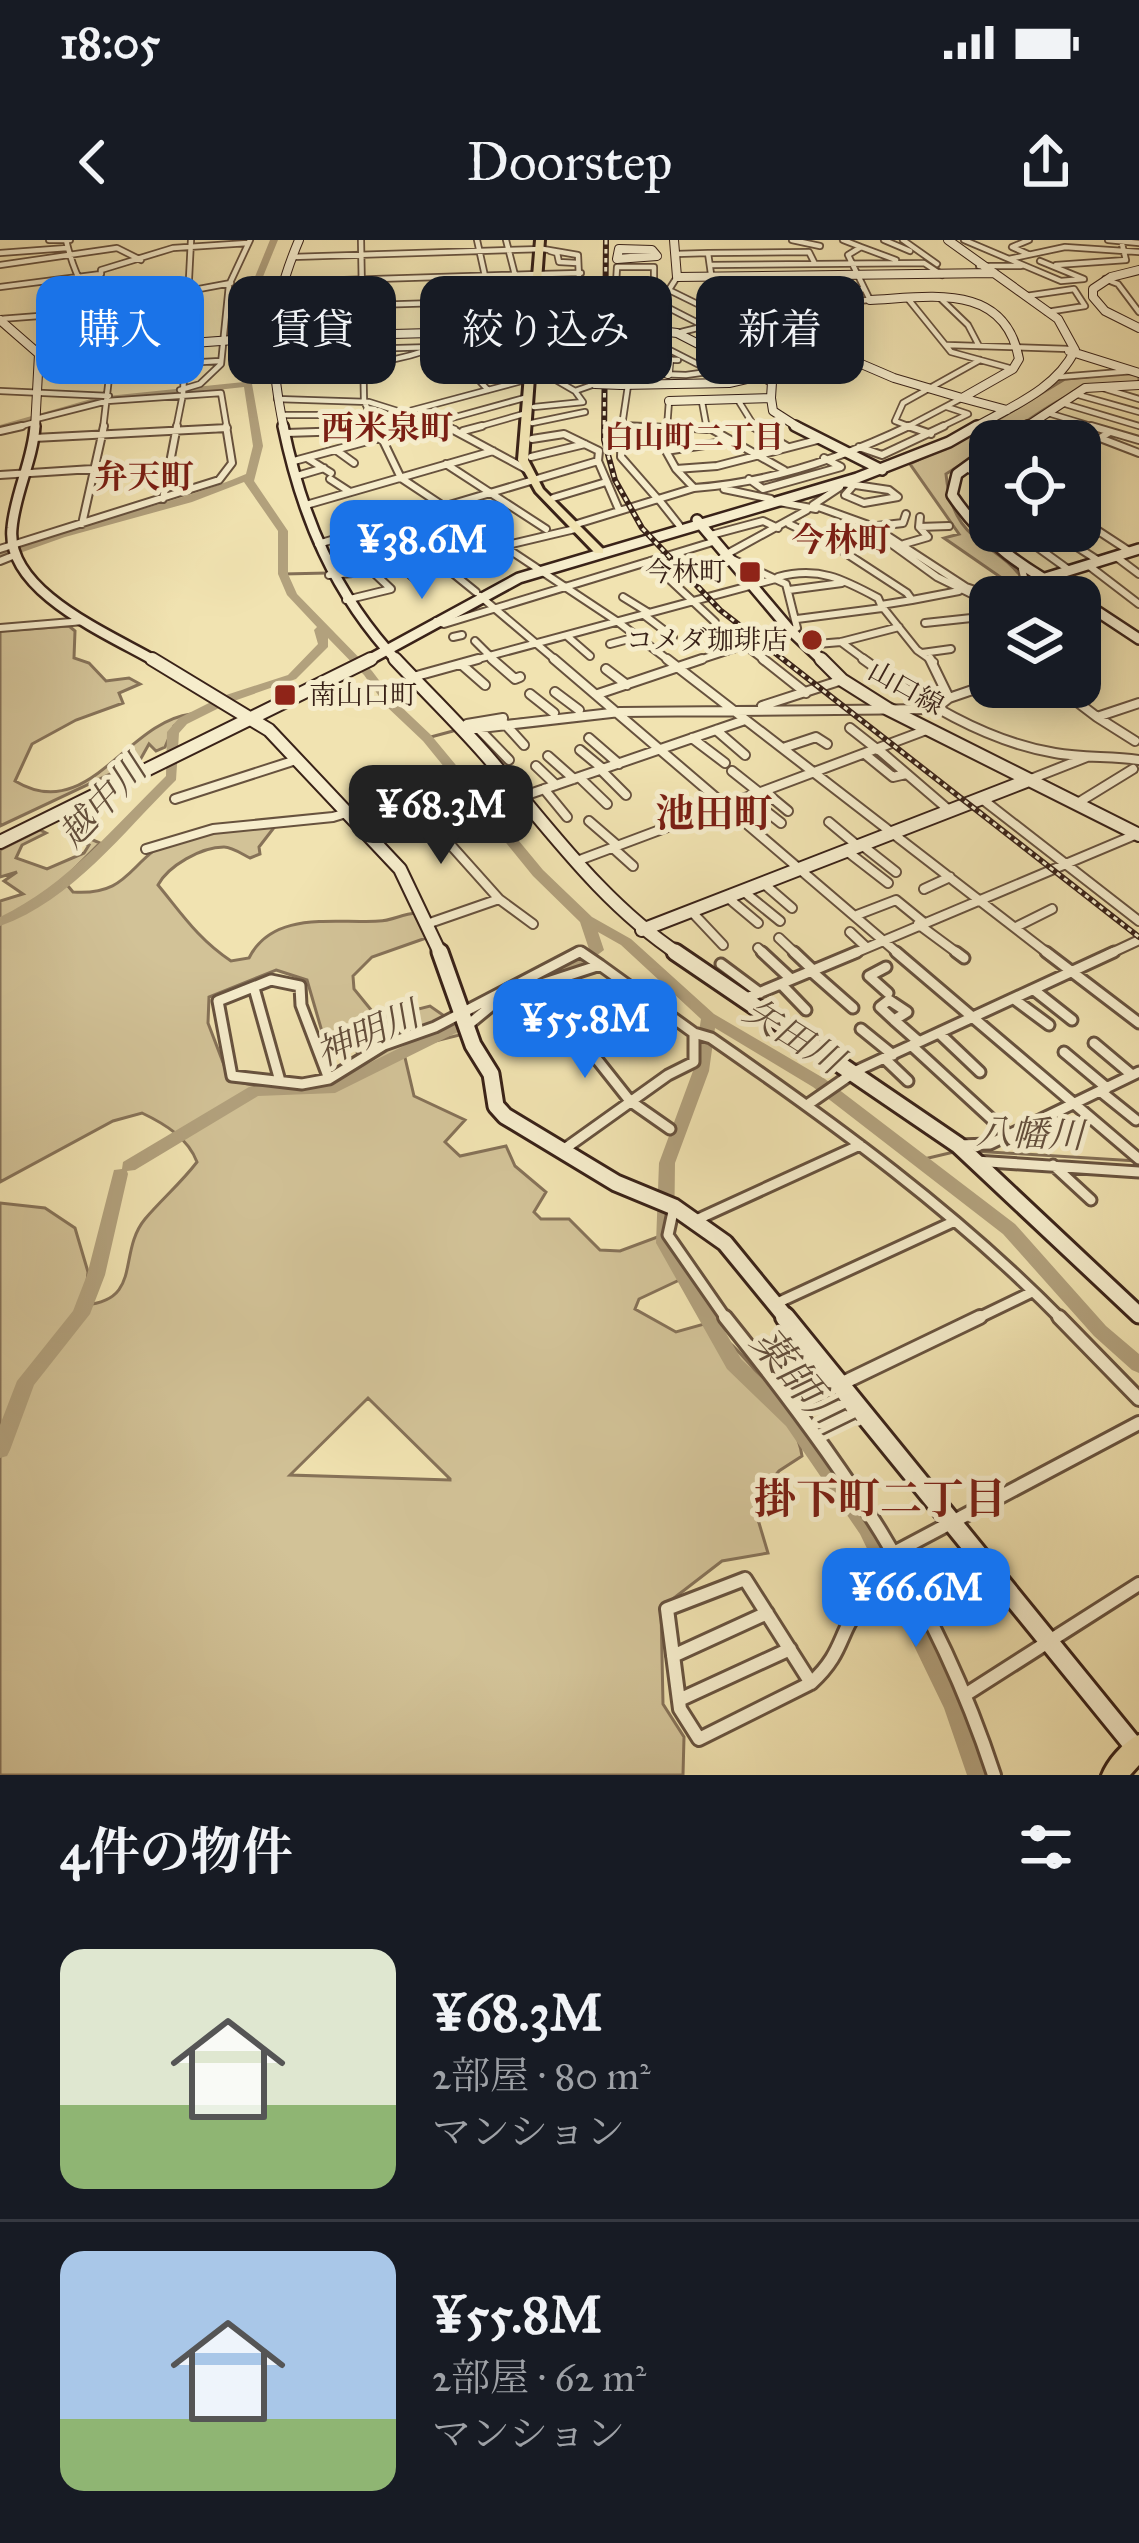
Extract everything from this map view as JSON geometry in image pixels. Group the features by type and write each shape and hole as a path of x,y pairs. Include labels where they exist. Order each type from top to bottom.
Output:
{"highway":[{"path":"1114,1775 1138,1750"}],"main road":[{"path":"539,274 542,246"},
{"path":"531,384 532,471 577,527"},
{"path":"531,410 522,452 532,471 597,549"}],"street":[{"path":"49,240 68,246"},
{"path":"284,276 299,240"},
{"path":"361,240 362,276"},
{"path":"477,240 483,276 581,273"},
{"path":"506,240 515,275"},
{"path":"561,251 574,248 574,240"},
{"path":"792,240 820,246"},
{"path":"618,258 654,267 655,292 637,304 631,317 614,317 618,258 626,244 758,253 809,252 832,240"},
{"path":"843,240 900,263"},
{"path":"884,240 946,275"},
{"path":"904,240 946,275"},
{"path":"945,240 1063,324 1071,352 1059,377"},
{"path":"972,242 998,240"},
{"path":"1108,240 1139,248"},
{"path":"755,241 758,253"},
{"path":"1122,241 1132,270"},
{"path":"88,276 190,244 249,242 233,276"},
{"path":"972,242 1061,281 1084,279 1042,261 1060,258"},
{"path":"1009,259 1047,252 1035,243"},
{"path":"1035,243 1139,248"},
{"path":"1030,255 1012,247 1051,243"},
{"path":"0,254 117,244 141,260"},
{"path":"187,276 190,244"},
{"path":"0,266 68,246"},
{"path":"68,246 75,276"},
{"path":"333,268 330,254 335,246"},
{"path":"292,257 542,246 578,255 581,276"},
{"path":"542,246 556,252 563,264 577,263"},
{"path":"672,289 677,278 675,246"},
{"path":"861,247 848,255 858,276 946,275 1105,261 1132,270"},
{"path":"1084,247 1084,263"},
{"path":"1105,248 1107,275 1139,312"},
{"path":"809,252 814,264"},
{"path":"708,253 712,276"},
{"path":"308,267 309,257"},
{"path":"710,265 924,262"},
{"path":"316,276 317,269"},
{"path":"987,270 1046,312 1085,306 1074,289 1027,296"},
{"path":"1132,270 1107,275 1094,289 1094,300 1137,325"},
{"path":"677,278 696,278"},
{"path":"0,287 36,283"},
{"path":"864,289 870,300"},
{"path":"1044,292 1068,309"},
{"path":"909,299 952,352 1013,369"},
{"path":"941,299 968,325 979,346"},
{"path":"719,488 860,447 911,426 1013,369 1019,359 1010,326 976,299 864,300"},
{"path":"406,333 410,304"},
{"path":"396,309 420,304"},
{"path":"0,319 36,315"},
{"path":"0,319 36,351"},
{"path":"677,333 696,328"},
{"path":"672,332 696,343"},
{"path":"396,333 420,333"},
{"path":"947,345 1071,352 1137,371"},
{"path":"183,392 207,380 228,346"},
{"path":"672,351 696,364"},
{"path":"1071,352 1137,371"},
{"path":"864,363 1005,409 1054,376 1071,352"},
{"path":"672,360 689,360"},
{"path":"932,434 895,421 902,404 980,360"},
{"path":"204,362 220,361"},
{"path":"963,589 874,526 813,505 844,485 949,442 1059,377 1137,371"},
{"path":"40,384 34,437 11,530 15,549 37,590 252,718 400,868 454,982 473,1045 491,1074 496,1106 616,1183 696,1220 724,1244 1138,1750"},
{"path":"82,524 104,433 108,384"},
{"path":"163,499 183,384"},
{"path":"275,384 328,573 385,649 508,760"},
{"path":"364,384 364,400 401,478 618,622 1139,1023"},
{"path":"482,384 488,390"},
{"path":"402,413 508,384"},
{"path":"294,461 380,434 584,402 563,384"},
{"path":"575,391 596,384 715,384"},
{"path":"772,384 778,416 881,469"},
{"path":"625,385 621,457 679,525"},
{"path":"1037,420 1094,386 1139,385"},
{"path":"1094,386 1139,399"},
{"path":"318,400 320,388"},
{"path":"0,391 107,399 220,393 232,463 228,473 15,549 0,561"},
{"path":"1075,394 1139,412"},
{"path":"694,488 666,451 669,401 771,398"},
{"path":"0,431 107,399"},
{"path":"277,399 364,400 463,431 532,471 598,461"},
{"path":"738,400 741,415 754,430 788,447"},
{"path":"702,402 707,429"},
{"path":"1062,403 1139,426"},
{"path":"860,447 883,455 968,414 946,407"},
{"path":"463,431 531,410 585,412"},
{"path":"1048,413 1139,440"},
{"path":"686,428 687,414"},
{"path":"281,415 329,415 337,431"},
{"path":"622,426 707,429 784,470"},
{"path":"34,437 227,428"},
{"path":"1110,432 1100,438 1106,444 1139,453"},
{"path":"286,433 380,434"},
{"path":"532,439 564,434 598,451 605,482 619,510"},
{"path":"676,469 718,466 820,439"},
{"path":"666,451 730,441"},
{"path":"318,544 491,493 585,444"},
{"path":"336,450 354,463"},
{"path":"306,505 493,451"},
{"path":"307,458 350,492"},
{"path":"749,479 763,488 841,467 824,458"},
{"path":"0,475 169,464"},
{"path":"446,464 546,529"},
{"path":"969,465 957,474 952,495 984,540 1036,576"},
{"path":"597,549 881,469"},
{"path":"297,476 328,473"},
{"path":"553,498 605,482"},
{"path":"772,500 844,485 890,490 898,497 864,503 845,495 844,485"},
{"path":"577,527 694,488 719,488 812,508 881,537 969,592"},
{"path":"376,569 577,527 658,499"},
{"path":"729,556 812,508"},
{"path":"387,510 449,556"},
{"path":"874,526 903,523 906,514"},
{"path":"342,521 379,547"},
{"path":"385,649 440,623 650,561 763,521 778,528"},
{"path":"0,839 336,677 478,594 597,549 699,522"},
{"name":"山口線","path":"699,522 793,624 805,645 842,680 888,710 1138,835"},
{"path":"902,544 928,537 920,522 949,526"},
{"path":"789,524 835,546 847,558 890,580 912,600"},
{"path":"1101,531 1134,550"},
{"path":"338,538 376,569 391,589 346,601"},
{"path":"328,573 404,569 502,544"},
{"path":"0,549 15,549"},
{"path":"1051,576 1134,550"},
{"path":"1044,552 1069,570"},
{"path":"1080,552 1139,604"},
{"path":"729,556 779,578 789,590 793,624"},
{"path":"1115,556 1139,574"},
{"path":"412,677 847,558"},
{"path":"650,561 715,622"},
{"path":"439,562 1138,1157"},
{"path":"813,568 878,598 936,664 936,677 949,698"},
{"path":"404,569 422,584"},
{"path":"598,694 793,624 963,589 984,593 1012,584 1026,585 1022,569"},
{"path":"789,590 842,583"},
{"path":"440,623 478,594"},
{"path":"623,597 673,637"},
{"path":"1101,613 1139,639"},
{"path":"925,623 969,618"},
{"path":"0,628 89,620"},
{"path":"561,622 590,656"},
{"path":"440,623 457,636"},
{"path":"805,645 842,642 899,627"},
{"path":"720,633 806,693"},
{"path":"610,644 636,637"},
{"path":"711,639 726,651"},
{"path":"475,641 515,679 520,677"},
{"path":"842,642 889,680 994,736 1053,752 1136,764"},
{"path":"922,653 951,649"},
{"path":"686,652 697,660"},
{"path":"461,664 485,685"},
{"path":"606,669 627,685"},
{"path":"731,709 770,706 842,680"},
{"path":"472,726 579,710 940,708 949,698 969,691"},
{"path":"555,692 579,710"},
{"path":"530,694 554,713"},
{"path":"1097,716 1139,704"},
{"path":"1086,708 1138,741"},
{"path":"469,709 472,726 521,796 610,903 641,930 967,1153 1139,1315"},
{"path":"472,726 617,710"},
{"path":"521,796 745,720"},
{"path":"505,724 524,745"},
{"path":"850,728 950,811"},
{"path":"577,861 929,729"},
{"path":"716,730 745,755"},
{"path":"783,748 816,737 827,744"},
{"path":"589,738 619,764"},
{"path":"692,738 788,811"},
{"path":"620,748 632,759"},
{"path":"580,750 626,795"},
{"path":"866,755 893,777 906,774"},
{"path":"641,930 1092,755"},
{"path":"548,756 607,804"},
{"path":"176,800 296,760"},
{"path":"1076,804 1136,764"},
{"path":"536,766 556,785"},
{"path":"544,789 568,817"},
{"path":"146,849 171,836 216,826 320,820 406,795 499,898 533,924"},
{"path":"749,798 781,823"},
{"path":"982,799 1139,921"},
{"path":"666,801 692,820"},
{"path":"589,821 633,866"},
{"path":"829,822 888,883"},
{"path":"742,1000 1138,835"},
{"path":"857,848 896,872"},
{"path":"924,889 950,877"},
{"path":"763,884 791,908"},
{"path":"743,891 780,921"},
{"path":"727,897 758,922"},
{"path":"427,923 499,898"},
{"path":"857,915 896,900 964,958"},
{"path":"1016,927 1053,910"},
{"path":"691,911 723,946"},
{"path":"850,932 866,947"},
{"path":"779,938 853,1007"},
{"path":"808,1104 854,1072 1139,940"},
{"path":"758,948 806,1010"},
{"path":"465,1019 499,989 535,977 580,951 860,1144 955,1221 1139,1400"},
{"path":"848,955 888,992"},
{"path":"722,964 760,993"},
{"path":"329,1079 301,1005 300,986 281,979 218,1001 232,1076 314,1083 329,1079 383,1045 465,1019 495,1001 600,965"},
{"path":"870,974 886,967"},
{"path":"538,985 630,1101 670,1129"},
{"path":"254,988 280,1081"},
{"path":"1034,990 1072,1020"},
{"path":"1014,999 1049,1025"},
{"path":"894,1020 1010,1136"},
{"path":"861,1029 908,1081"},
{"path":"562,1151 694,1062 694,1033"},
{"path":"940,1034 980,1072"},
{"path":"967,1153 1136,1073 1094,1042"},
{"path":"1064,1052 1136,1120"},
{"path":"696,1220 860,1144"},
{"path":"967,1153 1139,1172"},
{"path":"1053,1165 1091,1200"},
{"path":"674,1208 668,1234 702,1291 827,1445 892,1554 965,1695 994,1775"},
{"path":"775,1304 955,1221"},
{"path":"797,1405 1032,1292"},
{"path":"892,1554 1139,1423"},
{"path":"811,1683 745,1579 667,1609 679,1700 699,1738 811,1683 827,1672 843,1633 863,1602 908,1583"},
{"path":"965,1695 1139,1584"},
{"path":"673,1656 766,1613"},
{"path":"679,1700 790,1649"}],"shaded area":[{"path":"1127,373 1139,375 1139,383 1098,385 1064,398 1028,420 997,420 1065,379"},
{"path":"969,436 969,459 946,474 950,498 969,532 969,552 994,552 1020,576 999,576 944,538 959,534 910,464"},
{"path":"69,626 75,631 74,658 89,663 106,681 129,678 140,684 119,693 123,703 76,720 32,744 15,781 41,791 64,790 86,781 146,734 191,714 174,726 165,747 156,751 149,744 140,760 0,826 0,631"},
{"path":"276,825 259,847 260,854 250,858 227,847 205,850 177,865 158,885 200,935 231,961 249,958 273,932 289,926 383,921 416,913 426,938 372,957 353,976 354,989 372,1011 399,1014 430,1006 463,1029 464,1034 403,1049 414,1096 465,1120 445,1142 460,1156 506,1146 515,1166 546,1192 534,1212 541,1219 569,1219 600,1250 620,1251 660,1236 690,1275 639,1299 635,1309 676,1332 704,1324 718,1333 764,1382 798,1440 802,1456 779,1471 753,1503 768,1553 722,1561 661,1608 663,1704 684,1737 683,1775 0,1775 0,1203 45,1208 75,1228 88,1272 85,1305 115,1294 145,1219 197,1162 175,1133 142,1113 113,1121 0,1182 0,901 23,894 4,881 17,872 0,877 0,850 40,830 46,833 22,845 16,858 47,869 84,853 89,845 72,838 79,834 100,843 63,880 73,892 93,892 120,881 162,845 179,837","holes":["276,970 307,980 323,1035 349,1034 362,1063 329,1077 280,1088 229,1078 208,1023 209,997","368,1398 450,1479 450,1480 290,1475"]}],"waterway":[{"name":"矢田川","path":"259,276 274,240"},
{"path":"923,256 939,269"},
{"path":"0,428 98,400 248,384"},
{"name":"矢田川","path":"248,384 258,446 249,481 283,531 283,574 292,595 323,627"},
{"path":"0,557 188,500 249,476"},
{"path":"283,574 328,573"},
{"name":"越中川","path":"0,922 71,877 172,777 173,732 183,721 227,699 292,677 324,645 323,627"},
{"name":"矢田川","path":"323,627 427,738 538,873 587,920"},
{"path":"503,721 523,719"},
{"path":"427,738 453,731"},
{"name":"神明川","path":"510,990 574,966 597,950 587,920"},
{"name":"矢田川","path":"587,920 626,942 709,1018"},
{"name":"神明川","path":"129,1166 255,1091 329,1089 461,1024 489,1000"},
{"name":"矢田川","path":"709,1018 819,1083 1009,1229 1100,1331 1139,1365"},
{"name":"薬師川","path":"709,1018 701,1071 667,1163 665,1243 734,1364 793,1420 867,1528 954,1705 978,1775"},
{"name":"八幡川","path":"920,1160 958,1151"},
{"name":"八幡川","path":"973,1151 1137,1161"},
{"path":"120,1174 129,1166"},
{"name":"神明川","path":"0,1450 26,1381 81,1314 96,1275 120,1174"}],"railway":[{"path":"606,240 604,440 615,480 642,528 720,610 1139,937"}],"place":[{"name":"今林町","path":"750,572"},
{"name":"コメダ珈琲店","path":"812,640"},
{"name":"南山口町","path":"285,695"}],"district":[{"name":"西米泉町","path":"387,427"},
{"name":"白山町二丁目","path":"694,437"},
{"name":"弁天町","path":"144,476"},
{"name":"今林町","path":"841,539"},
{"name":"池田町","path":"714,813"},
{"name":"掛下町二丁目","path":"880,1498"}]}
